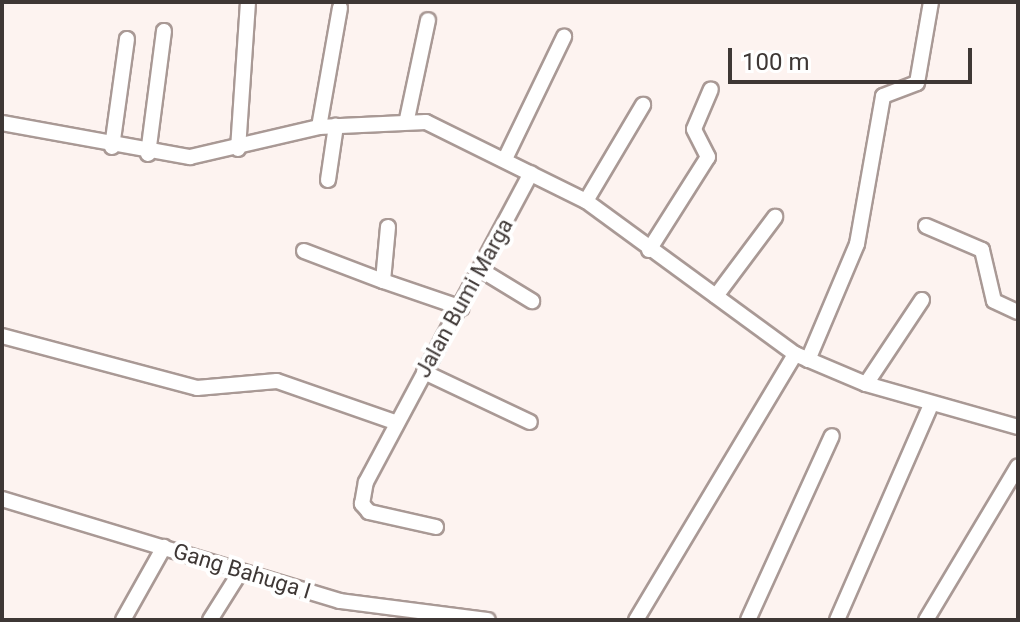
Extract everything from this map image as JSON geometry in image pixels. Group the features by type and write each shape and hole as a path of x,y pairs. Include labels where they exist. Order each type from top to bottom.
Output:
{"street":[{"path":"238,149 248,2"},
{"path":"636,620 802,357 857,244 883,96 917,83 931,2"},
{"path":"319,127 340,8"},
{"path":"407,119 428,20"},
{"path":"148,154 164,31"},
{"path":"505,159 564,37"},
{"path":"112,147 127,39"},
{"path":"649,250 708,157 694,129 711,89"},
{"path":"586,201 643,105"},
{"path":"2,123 148,154 238,149 319,127 407,119 505,159 586,201 649,250 802,357 866,384 931,405 1018,427"},
{"path":"328,180 336,126"},
{"name":"Jalan Bumi Marga","path":"436,527 389,522 362,504 395,422 462,308 531,173"},
{"path":"716,296 775,217"},
{"path":"926,226 982,250 994,301 1018,312"},
{"path":"383,281 388,227"},
{"path":"304,251 462,308"},
{"path":"481,270 532,301"},
{"path":"866,384 922,300"},
{"path":"2,336 197,388 277,381 395,422"},
{"path":"424,372 530,422"},
{"path":"837,620 931,405"},
{"path":"748,620 832,436"},
{"path":"926,620 1018,466"},
{"name":"Gang Bahuga I","path":"2,499 164,547 239,574 340,601 488,620"},
{"path":"123,620 164,547"},
{"path":"210,620 239,574"}]}
